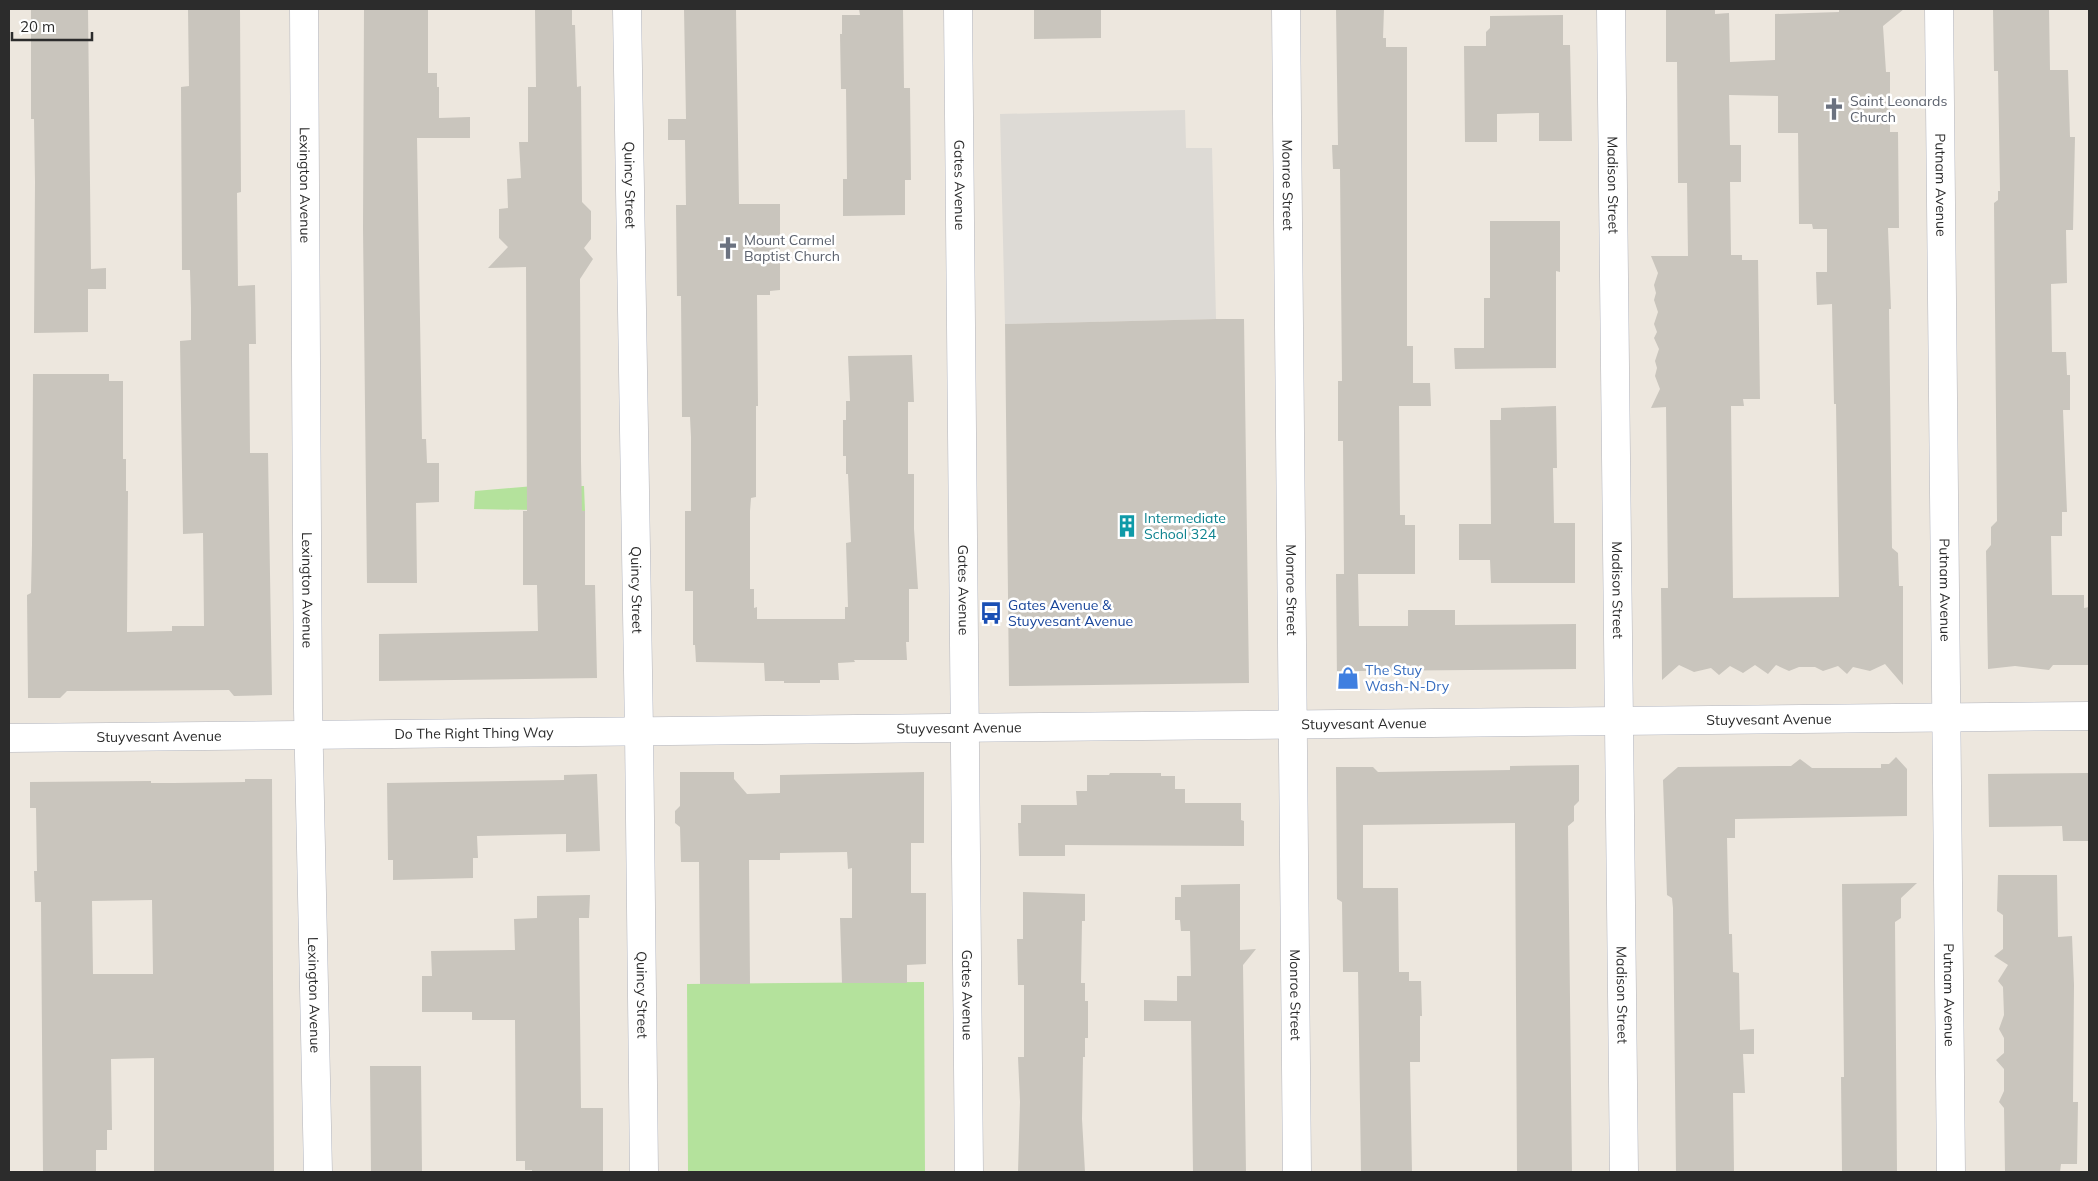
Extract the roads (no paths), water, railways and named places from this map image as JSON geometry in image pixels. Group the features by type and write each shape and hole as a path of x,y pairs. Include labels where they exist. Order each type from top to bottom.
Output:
{"street":[{"name":"Lexington Avenue","path":"304,9 308,709 318,1172"},
{"name":"Quincy Street","path":"627,9 644,1172"},
{"name":"Gates Avenue","path":"958,9 969,1172"},
{"name":"Monroe Street","path":"1286,9 1296,1172"},
{"name":"Madison Street","path":"1611,9 1624,1172"},
{"name":"Putnam Avenue","path":"1939,9 1951,1172"},
{"name":"Stuyvesant Avenue","path":"639,731 2089,716"},
{"name":"Do The Right Thing Way","path":"310,735 639,731"},
{"name":"Stuyvesant Avenue","path":"9,738 310,735"}],"place":[{"name":"Saint Leonards Church","path":"1834,109"},
{"name":"Mount Carmel Baptist Church","path":"728,248"},
{"name":"Intermediate School 324","path":"1127,526"},
{"name":"Gates Avenue & Stuyvesant Avenue","path":"991,613"},
{"name":"The Stuy Wash-N-Dry","path":"1348,678"}]}
